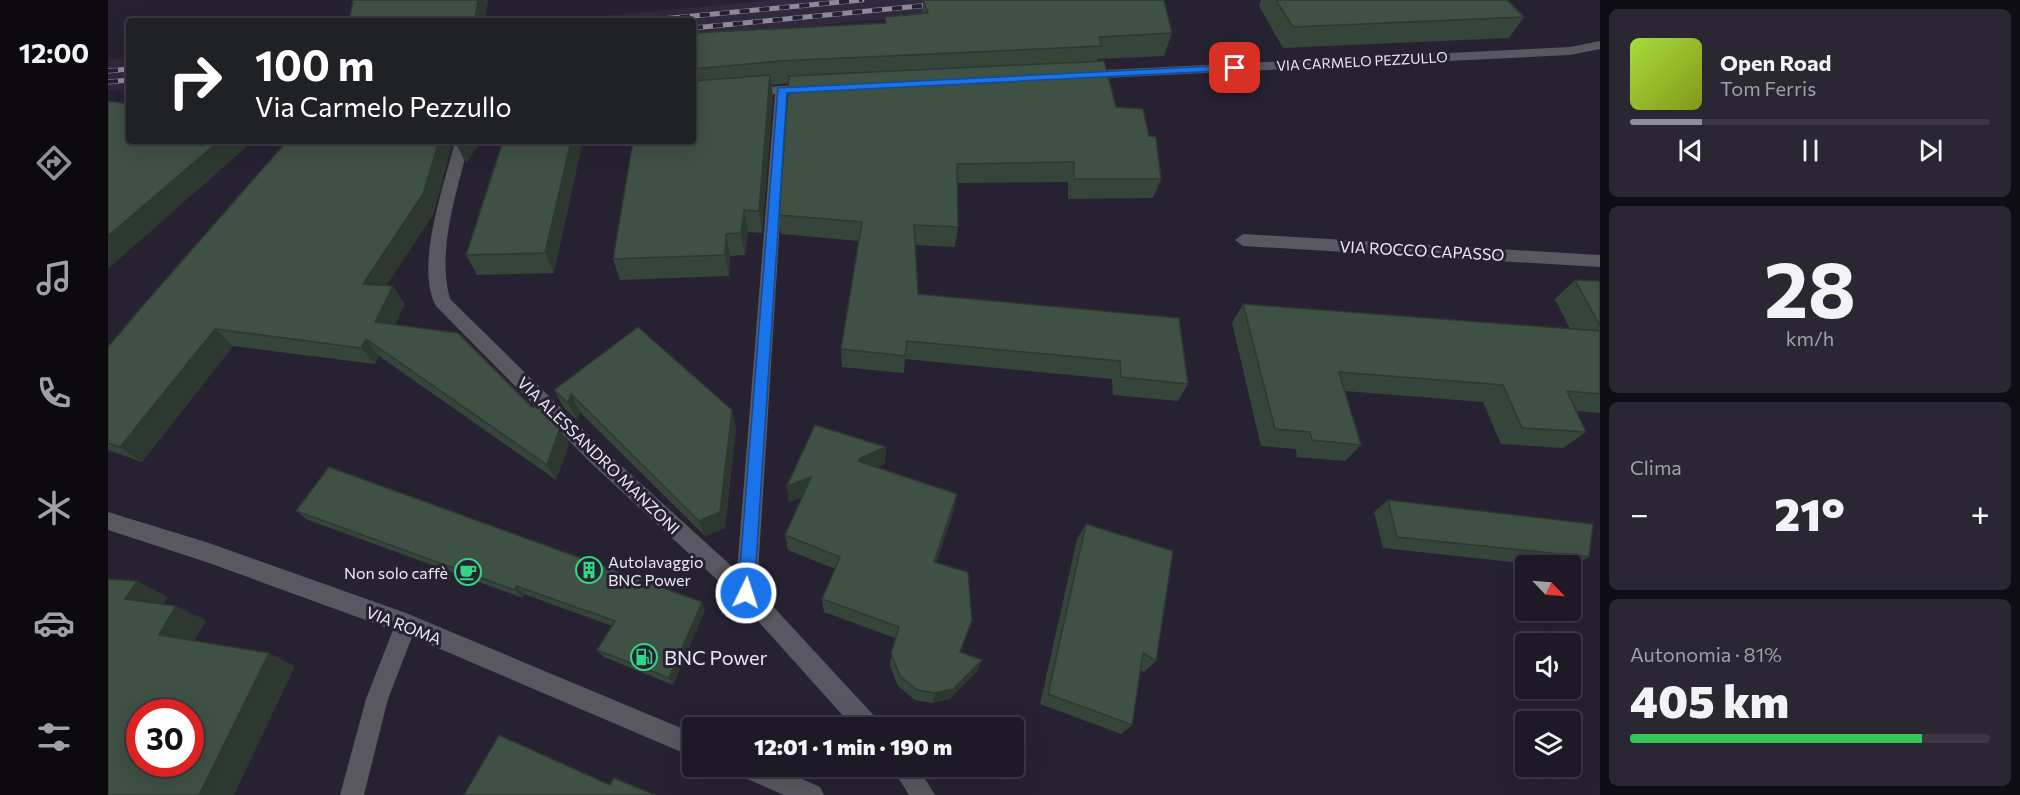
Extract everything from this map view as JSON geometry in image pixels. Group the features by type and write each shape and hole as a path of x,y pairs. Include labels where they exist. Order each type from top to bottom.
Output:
{"street":[{"name":"VIA CARMELO PEZZULLO","path":"1068,76 1569,51 1600,45"},
{"path":"737,93 830,87"},
{"path":"746,593 782,90"},
{"name":"VIA ALESSANDRO MANZONI","path":"461,144 437,256 435,287 441,302 598,457 746,593 860,717"},
{"name":"VIA ROCCO CAPASSO","path":"1244,240 1600,261"},
{"name":"VIA ROMA","path":"108,521 209,553 406,624 682,740"},
{"path":"352,795 377,699 406,624"},
{"path":"770,777 812,795"},
{"path":"911,777 923,795"}],"shaded area":[{"path":"774,0 1089,0 810,26 696,34 696,18 579,18"},
{"path":"126,58 126,89 108,91 108,60"}],"building":[{"path":"353,0 478,0 475,18 350,18"},
{"path":"923,0 1164,0 1172,33 1099,37 1102,46 780,61 696,69 696,33 886,23 885,17 928,13"},
{"path":"1276,0 1507,0 1524,17 1293,27"},
{"path":"1104,61 1116,107 1143,109 1149,136 1156,137 1161,179 1074,179 1074,162 957,164 958,227 914,225 918,294 1179,318 1188,384 1121,377 1120,361 907,341 905,356 841,349 862,222 779,215 789,76"},
{"path":"770,75 759,211 744,210 741,233 726,234 725,255 613,259 632,144 696,144 696,81"},
{"path":"108,101 126,104 126,144 215,144 108,236"},
{"path":"284,144 438,144 423,194 363,284 393,286 375,322 458,333 533,408 537,405 560,428 547,465 366,339 361,348 215,329 120,447 108,443 108,347"},
{"path":"502,144 570,144 545,253 466,255"},
{"path":"1575,280 1600,281 1600,326"},
{"path":"1243,304 1600,331 1600,394 1567,391 1586,432 1522,428 1503,385 1339,372 1361,445 1312,440 1310,432 1275,429"},
{"path":"638,327 732,410 720,512 699,521 571,394 568,403 554,390"},
{"path":"815,425 886,447 858,461 957,494 934,562 968,572 972,620 960,652 982,660 953,689 935,693 917,690 900,676 891,654 899,627 822,599 840,557 785,535 811,477 787,486"},
{"path":"329,467 702,602 669,678 597,650 615,621 516,586 515,590 296,511"},
{"path":"1388,500 1593,524 1589,557 1397,537"},
{"path":"1086,524 1173,551 1156,661 1143,653 1132,725 1048,694"},
{"path":"108,579 137,581 125,599 176,606 159,635 269,653 199,795 108,795"},
{"path":"499,735 610,785 614,778 655,795 464,795"}],"railway":[{"path":"672,18 862,0"},
{"path":"696,28 940,4"},
{"path":"108,71 126,69"},
{"path":"108,82 126,80"}],"place":[{"name":"Autolavaggio BNC Power","path":"589,570"},
{"name":"Non solo caffè","path":"468,572"},
{"name":"BNC Power","path":"644,657"}],"route":[{"path":"746,593 782,90 1235,68"}]}
